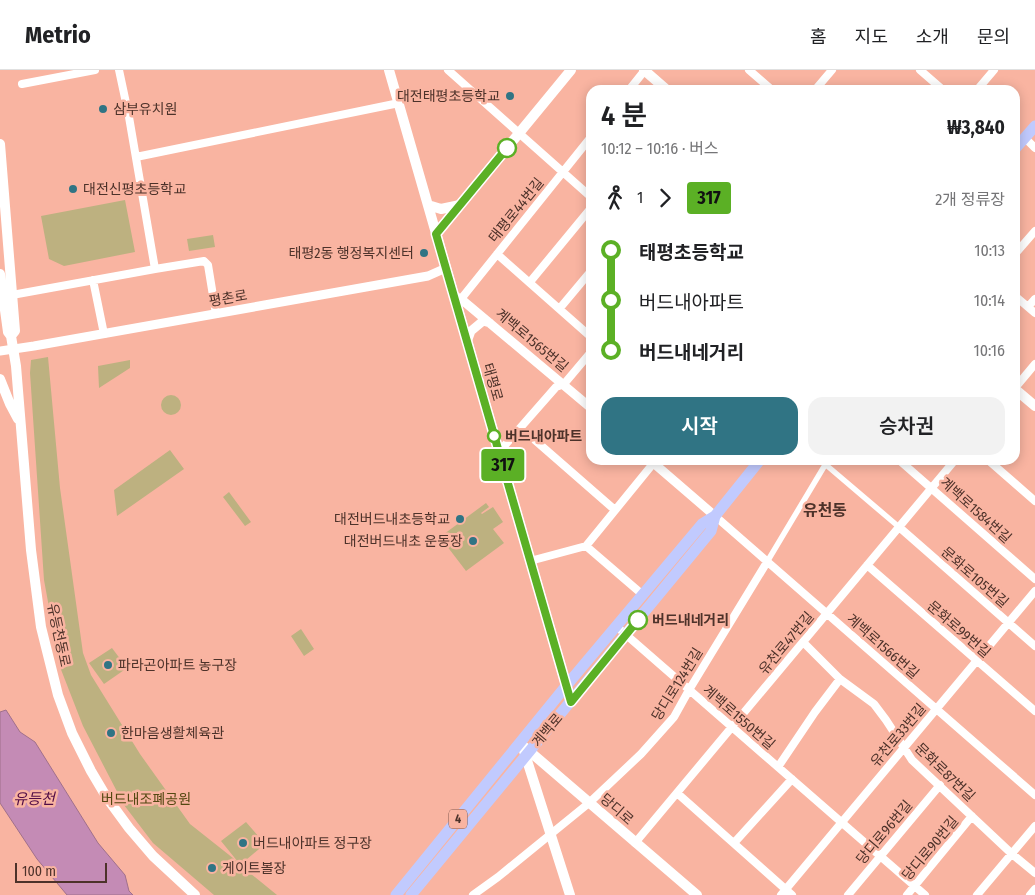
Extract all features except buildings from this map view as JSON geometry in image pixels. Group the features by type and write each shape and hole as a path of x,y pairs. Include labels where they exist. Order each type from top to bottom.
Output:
{"main road":[{"name":"태평로","path":"389,70 446,268 458,297 468,342 571,702"},
{"path":"436,234 571,70"},
{"path":"644,70 661,85"},
{"path":"1020,144 1035,126"},
{"name":"유등천동로","path":"0,144 15,330 11,336"},
{"path":"428,205 441,209 460,205"},
{"name":"유등천동로","path":"0,274 8,332 11,336 14,350 30,550 41,627 58,695 72,733 91,772 129,828 153,856 195,895"},
{"path":"0,379 20,422"},
{"path":"1020,392 1035,406"},
{"name":"계백로","path":"411,895 525,750 566,686 702,524 715,516 756,465"},
{"name":"계백로","path":"396,895 525,750 571,702 711,531 715,516"},
{"path":"525,750 570,895"},
{"name":"당디로","path":"525,750 697,895"}],"street":[{"path":"22,84 95,70"},
{"path":"120,70 155,269"},
{"path":"448,70 520,132 586,194"},
{"path":"633,85 644,70"},
{"path":"749,70 766,85"},
{"path":"819,85 832,70"},
{"path":"920,70 937,85"},
{"path":"981,85 994,70"},
{"path":"136,157 399,103"},
{"path":"1025,138 1035,148"},
{"name":"태평로44번길","path":"458,297 497,254 586,143"},
{"path":"530,282 586,214"},
{"path":"1020,248 1035,231"},
{"path":"497,254 586,332"},
{"path":"12,295 204,261 208,265 216,314"},
{"name":"평촌로","path":"0,351 428,276 446,268"},
{"path":"560,308 586,277"},
{"path":"94,280 104,334"},
{"name":"계백로1565번길","path":"458,297 586,404"},
{"path":"1028,307 1035,298"},
{"path":"1020,300 1035,313"},
{"path":"468,342 471,331 483,321 491,324"},
{"path":"499,452 556,387 564,384 586,358"},
{"path":"1020,382 1035,364"},
{"path":"522,428 615,510"},
{"path":"530,561 586,546 650,465"},
{"path":"658,465 715,516"},
{"path":"767,562 824,465"},
{"path":"829,465 899,527"},
{"name":"계백로1584번길","path":"905,465 1035,579"},
{"name":"유천로47번길","path":"635,843 951,465"},
{"path":"994,465 1035,501"},
{"name":"계백로1566번길","path":"715,516 1035,795"},
{"name":"문화로105번길","path":"899,527 1035,646"},
{"path":"586,546 643,595"},
{"name":"당디로124번길","path":"473,895 589,803 648,747 674,717 767,562"},
{"name":"문화로99번길","path":"867,565 1035,711"},
{"name":"유천로33번길","path":"783,892 1035,591"},
{"name":"계백로1550번길","path":"616,626 925,895"},
{"name":"문화로87번길","path":"803,642 840,680 874,704 912,760 1035,874"},
{"name":"계백로1550번길","path":"778,767 815,712 840,680"},
{"path":"734,844 792,779"},
{"name":"당디로96번길","path":"848,895 940,785"},
{"path":"677,793 734,844 783,892 792,895"},
{"name":"당디로90번길","path":"907,895 972,816"},
{"path":"977,895 1035,826"},
{"path":"1030,895 1035,889"}],"green space":[{"path":"125,200 135,252 64,266 49,259 41,216"},
{"path":"213,235 215,247 189,251 187,239"},
{"name":"버드내조폐공원","path":"48,357 60,488 83,653 91,675 140,754 190,824 238,862 221,841 246,822 265,844 240,865 277,895 214,895 153,843 124,805 83,726 60,667 44,580 30,373 31,360"},
{"path":"130,360 130,368 99,388 98,366"},
{"path":"171,395 178,398 181,405 178,412 171,415 164,412 161,405 164,398"},
{"path":"170,450 184,469 117,516 114,490"},
{"path":"229,492 251,522 245,526 223,497"},
{"name":"대전버드내초 운동장","path":"486,503 489,507 481,513 493,507 503,522 493,529 504,543 466,571 440,537"},
{"path":"301,629 314,649 304,656 291,636"},
{"name":"파라곤아파트 농구장","path":"112,648 127,668 104,684 89,663"}],"water":[{"name":"유등천","path":"6,710 20,732 35,742 98,843 125,875 129,891 133,895 67,895 37,859 0,803 0,712"}],"bus line":[{"name":"317","path":"507,148 436,234 571,702 638,620"}],"place":[{"name":"대전태평초등학교","path":"510,96"},
{"name":"삼부유치원","path":"103,109"},
{"name":"대전신평초등학교","path":"73,189"},
{"name":"태평2동 행정복지센터","path":"424,253"},
{"name":"버드내아파트","path":"494,436"},
{"name":"대전버드내초등학교","path":"460,519"},
{"name":"대전버드내초 운동장","path":"473,541"},
{"name":"버드내네거리","path":"638,620"},
{"name":"파라곤아파트 농구장","path":"108,665"},
{"name":"한마음생활체육관","path":"111,733"},
{"name":"버드내아파트 정구장","path":"243,843"},
{"name":"게이트볼장","path":"212,868"}],"district":[{"name":"유천동","path":"825,510"}]}
